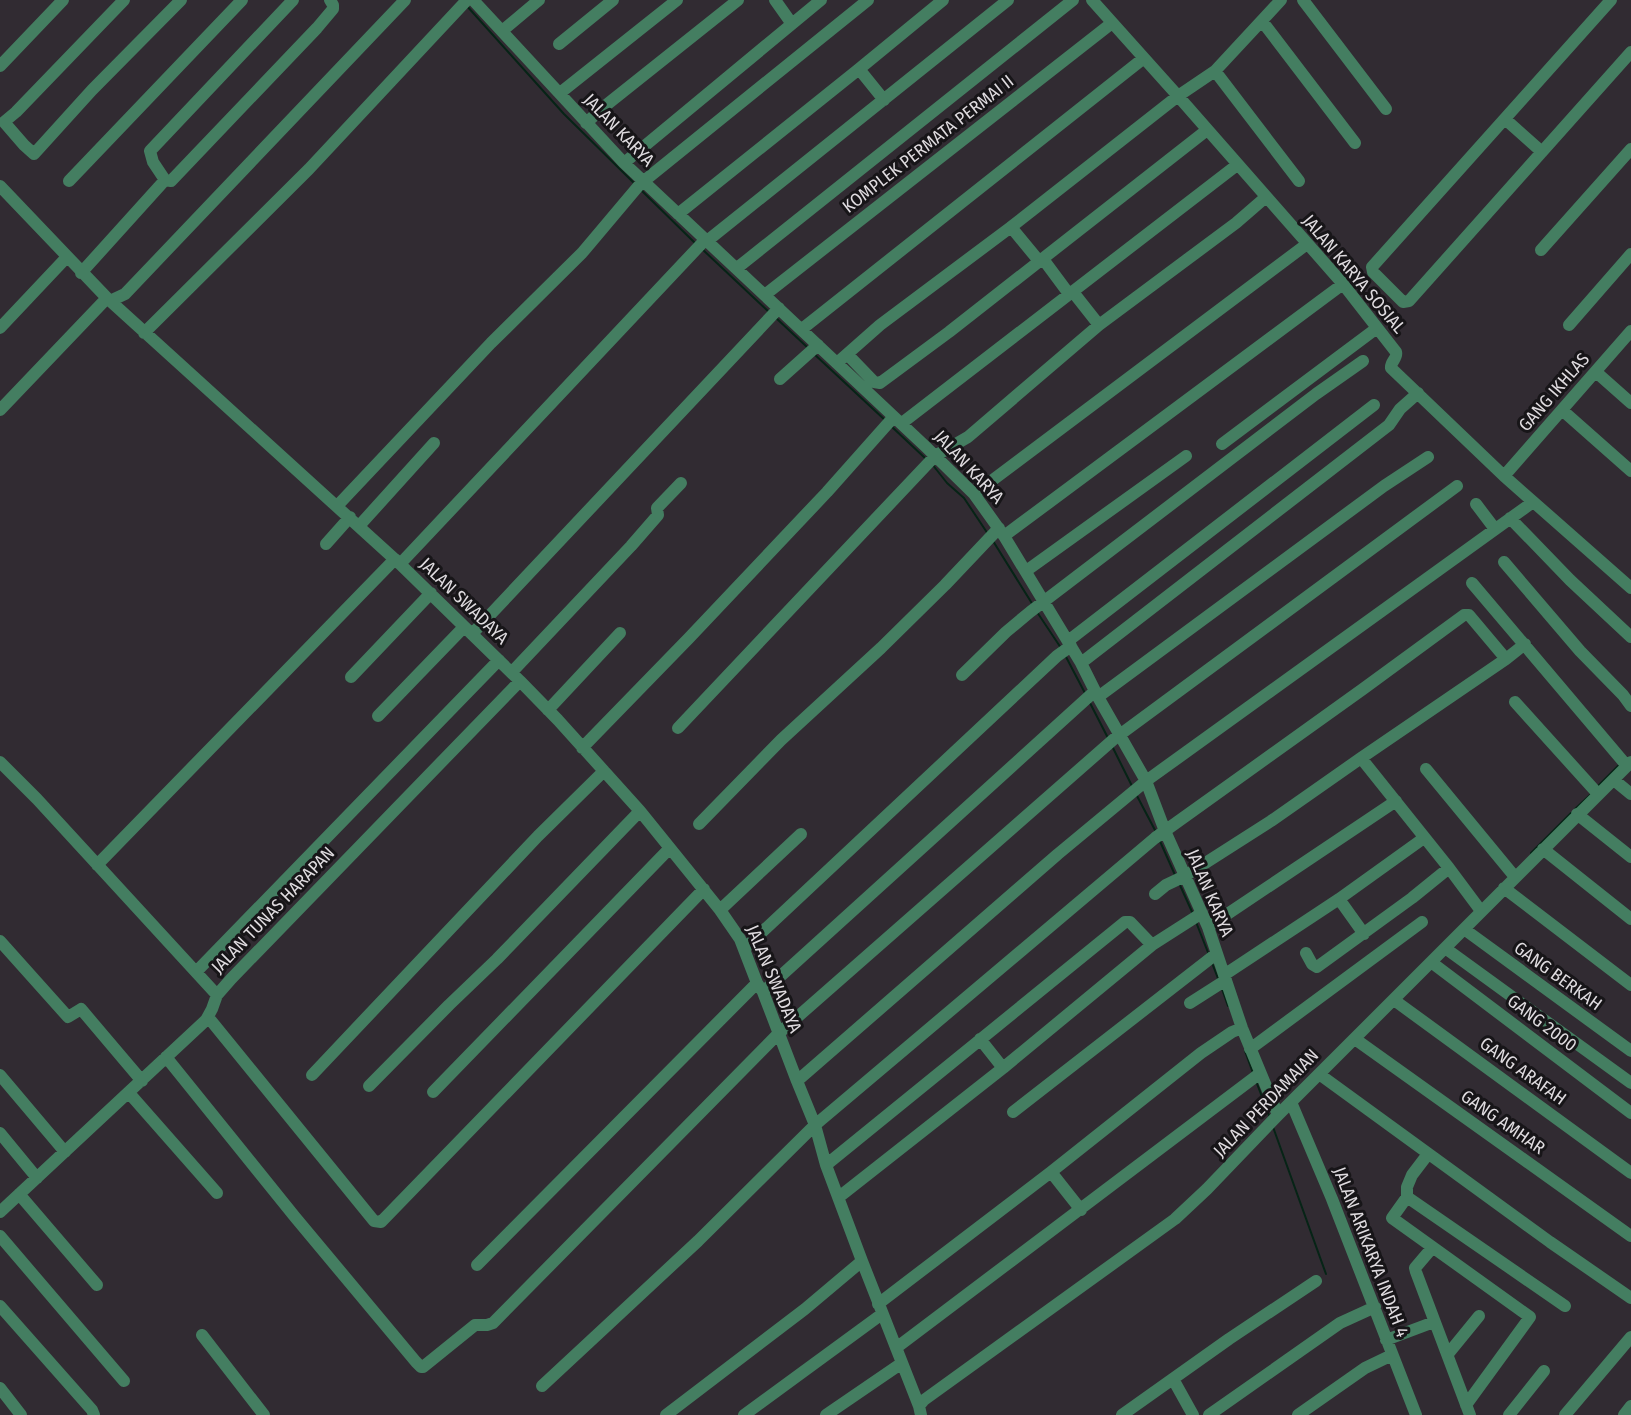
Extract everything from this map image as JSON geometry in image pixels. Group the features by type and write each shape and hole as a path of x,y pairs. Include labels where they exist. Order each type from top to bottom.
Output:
{"street":[{"path":"0,66 63,0"},
{"path":"124,0 4,122 34,154 92,90 181,0"},
{"path":"69,181 242,0"},
{"path":"293,0 150,151 153,162 165,180 171,181 317,28 333,9 330,0"},
{"path":"0,410 108,299 125,294 405,0"},
{"name":"JALAN KARYA","path":"473,0 643,182 678,213 705,242 766,294 775,312 802,329 814,348 842,358 893,422 931,460 974,494 1026,571 1038,607 1065,648 1081,663 1113,740 1140,787 1197,916 1208,927 1212,956 1225,977 1237,1030 1250,1049 1255,1076 1275,1115"},
{"path":"502,30 539,0"},
{"path":"559,44 613,0"},
{"path":"560,93 677,0"},
{"path":"586,123 738,0"},
{"path":"775,0 792,24"},
{"path":"624,162 821,0"},
{"path":"337,506 491,343 582,253 643,182 868,0"},
{"path":"678,213 943,0"},
{"path":"97,865 398,561 705,242 1008,0"},
{"path":"737,268 1073,0"},
{"name":"JALAN KARYA SOSIAL","path":"1092,0 1343,284 1396,352 1391,368 1504,476 1631,588"},
{"path":"1208,130 880,383 874,382 842,358 880,325 1011,227 1178,96 1215,71 1281,0"},
{"path":"1303,0 1386,109"},
{"path":"1611,0 1372,267 1373,272 1403,302 1409,301 1631,52"},
{"path":"144,333 309,169 464,3"},
{"path":"1262,21 1355,143"},
{"name":"KOMPLEK PERMATA PERMAI II","path":"766,294 1112,23"},
{"path":"802,329 1144,58"},
{"path":"859,69 884,100"},
{"path":"1215,71 1299,181"},
{"path":"1505,119 1542,152"},
{"path":"1542,250 1631,149"},
{"path":"582,748 893,422 1071,293 1237,165"},
{"path":"81,273 165,180"},
{"name":"JALAN SWADAYA","path":"0,186 108,299 398,561 516,677 640,811 720,909 740,939 815,1125 826,1165 920,1410"},
{"path":"678,728 931,460 968,436 1099,325 1227,230 1266,198"},
{"path":"1011,227 1099,325"},
{"path":"974,494 1307,244"},
{"path":"1569,325 1631,254"},
{"path":"0,328 67,257"},
{"path":"699,824 781,740 881,648 986,543 1343,284"},
{"path":"378,716 468,631 775,312"},
{"path":"1222,444 1377,328"},
{"name":"GANG IKHLAS","path":"1504,476 1631,331"},
{"path":"780,379 814,348"},
{"path":"962,675 1006,632 1363,360"},
{"path":"1596,372 1631,403"},
{"path":"1081,663 1389,425 1400,409 1418,393"},
{"path":"744,949 1065,648 1374,405"},
{"path":"1563,410 1631,471"},
{"path":"359,526 434,443"},
{"path":"1026,571 1186,456"},
{"path":"477,1265 760,988 1082,704 1384,486 1428,457"},
{"name":"JALAN TUNAS HARAPAN","path":"0,1212 208,1017 217,995 516,677 631,546 658,514 657,508 681,483"},
{"path":"166,1057 295,1217 422,1367 475,1325 494,1323 778,1034 1113,740 1457,486"},
{"path":"796,1081 1058,854 1140,787 1533,502"},
{"path":"1476,504 1495,529"},
{"path":"326,544 350,517"},
{"path":"1510,518 1570,580 1631,637"},
{"path":"1504,562 1580,651 1631,706"},
{"path":"1473,583 1629,764"},
{"path":"351,677 431,593"},
{"path":"542,1386 698,1241 815,1125 1160,835 1464,615 1469,615 1506,659"},
{"path":"548,711 620,633"},
{"path":"1155,894 1271,821 1525,644"},
{"path":"196,972 423,741 499,660"},
{"path":"1515,702 1598,794"},
{"path":"1361,758 1481,911"},
{"path":"0,762 37,799 217,995"},
{"name":"JALAN PERDAMAIAN","path":"920,1410 924,1400 1163,1229 1207,1189 1275,1115 1394,1000 1629,764"},
{"path":"1426,769 1515,877"},
{"path":"312,1075 538,836 604,771"},
{"path":"1614,780 1631,794"},
{"path":"1208,927 1396,801"},
{"path":"369,1086 497,959 640,811"},
{"path":"1577,814 1631,857"},
{"path":"720,909 801,834"},
{"path":"1190,1003 1424,838"},
{"path":"433,1092 670,848"},
{"path":"1543,849 1631,918"},
{"path":"1306,953 1312,964 1317,967 1364,934 1449,868"},
{"path":"1504,888 1631,985"},
{"path":"208,1017 329,1167 378,1223 704,889"},
{"path":"1339,899 1364,934"},
{"path":"839,1197 1003,1068 1152,945 1197,916"},
{"path":"826,1165 1125,922 1130,922 1152,945"},
{"path":"1250,1049 1422,922"},
{"name":"GANG BERKAH","path":"1464,929 1631,1051"},
{"path":"0,941 68,1017 81,1009 142,1081"},
{"path":"1445,948 1631,1083"},
{"path":"1013,1112 1212,956"},
{"name":"GANG 2000","path":"1431,962 1631,1113"},
{"name":"GANG ARAFAH","path":"1394,1000 1631,1173"},
{"path":"744,1415 1201,1053 1237,1030"},
{"path":"981,1039 1003,1068"},
{"name":"GANG AMHAR","path":"1354,1039 1631,1236"},
{"path":"1319,1074 1631,1298"},
{"path":"0,1075 65,1152"},
{"path":"897,1348 1082,1210 1255,1076"},
{"path":"129,1093 217,1193"},
{"name":"JALAN ARIKARYA INDAH 4","path":"1291,1102 1375,1307 1416,1415"},
{"path":"0,1133 37,1178"},
{"path":"1428,1154 1408,1182 1407,1197 1392,1218 1530,1317 1468,1410"},
{"path":"1051,1172 1082,1210"},
{"path":"19,1194 97,1285"},
{"path":"1407,1197 1565,1306"},
{"path":"0,1236 124,1381"},
{"path":"1432,1248 1415,1270 1468,1410"},
{"path":"666,1415 805,1309 862,1261"},
{"path":"1122,1415 1316,1281"},
{"path":"0,1306 94,1415"},
{"path":"1209,1415 1340,1323 1375,1307"},
{"path":"1448,1354 1479,1316"},
{"path":"1386,1340 1434,1322"},
{"path":"202,1335 264,1415"},
{"path":"1565,1415 1611,1359 1627,1353 1631,1337"},
{"path":"1298,1415 1365,1368 1392,1355"},
{"path":"826,1415 902,1363"},
{"path":"1509,1415 1544,1371"},
{"path":"1173,1379 1193,1415"},
{"path":"0,1388 21,1415"},
{"path":"1624,1415 1631,1406"}],"waterway":[{"path":"466,5 564,114 635,184"},
{"path":"641,190 695,243"},
{"path":"702,249 770,313"},
{"path":"776,318 807,347"},
{"path":"813,353 886,421"},
{"path":"892,427 925,458"},
{"path":"932,464 947,483 964,498 988,534"},
{"path":"993,541 1033,605"},
{"path":"1037,612 1061,648"},
{"path":"1065,655 1086,695"},
{"path":"1090,703 1108,738"},
{"path":"1112,746 1132,786"},
{"path":"1597,787 1620,764"},
{"path":"1136,794 1156,832"},
{"path":"1575,809 1591,794"},
{"path":"1531,853 1571,813"},
{"path":"1159,839 1175,875"},
{"path":"1179,883 1193,914"},
{"path":"1196,922 1209,955"},
{"path":"1212,963 1219,981"},
{"path":"1222,989 1228,1006"},
{"path":"1245,1051 1253,1073"},
{"path":"1256,1081 1270,1118"},
{"path":"1273,1127 1326,1274"}]}
